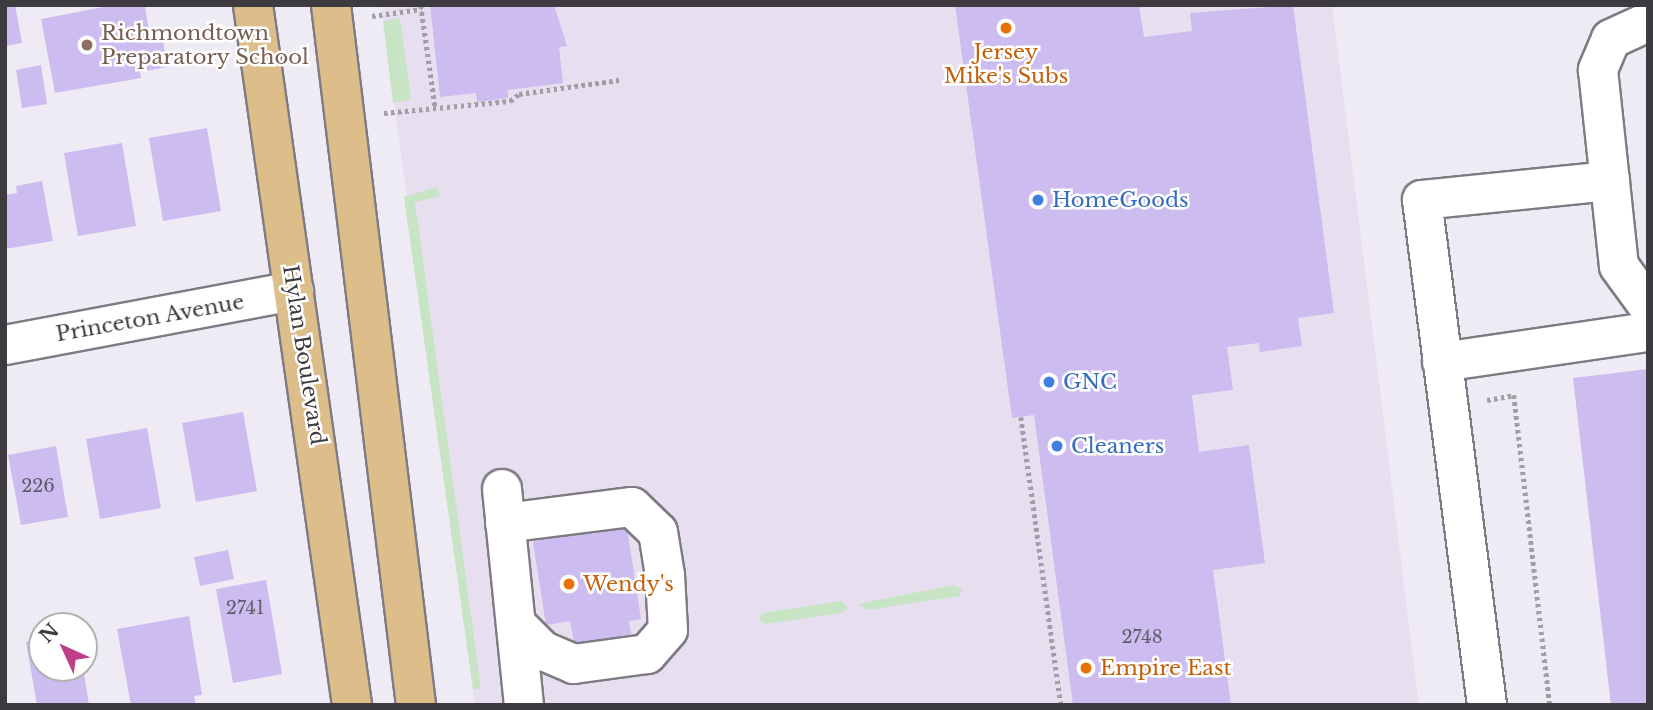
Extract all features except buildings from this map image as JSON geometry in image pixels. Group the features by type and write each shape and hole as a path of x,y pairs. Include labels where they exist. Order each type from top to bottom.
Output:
{"main road":[{"name":"Hylan Boulevard","path":"253,5 352,705"},
{"path":"331,5 416,705"}],"street":[{"path":"1648,22 1611,38 1602,52 1598,70 1619,266 1648,306"},
{"path":"1487,705 1422,200 1610,181"},
{"name":"Princeton Avenue","path":"5,345 294,291"},
{"path":"1442,362 1648,332"},
{"path":"516,624 543,651 574,664 647,654 668,630 665,575 658,532 632,508 503,506 524,705"}],"path":[{"path":"372,16 421,7 435,106"},
{"path":"384,113 435,106 510,101 519,94 619,80"},
{"path":"1514,395 1550,705"},
{"path":"1021,417 1061,705"}],"shaded area":[{"path":"381,5 1332,5 1419,705 475,705"}],"green space":[{"path":"400,18 411,100 393,103 383,21"},
{"path":"437,187 440,196 415,202 481,689 473,689 404,197"},
{"path":"954,585 962,590 960,596 867,610 858,604"},
{"path":"842,601 848,608 842,613 765,624 759,620 762,613"}],"place":[{"name":"Jersey Mike's Subs","path":"1006,28"},
{"name":"Richmondtown Preparatory School","path":"87,45"},
{"name":"HomeGoods","path":"1038,200"},
{"name":"GNC","path":"1049,382"},
{"name":"Cleaners","path":"1057,446"},
{"name":"Wendy's","path":"569,584"},
{"name":"Empire East","path":"1086,668"}]}
